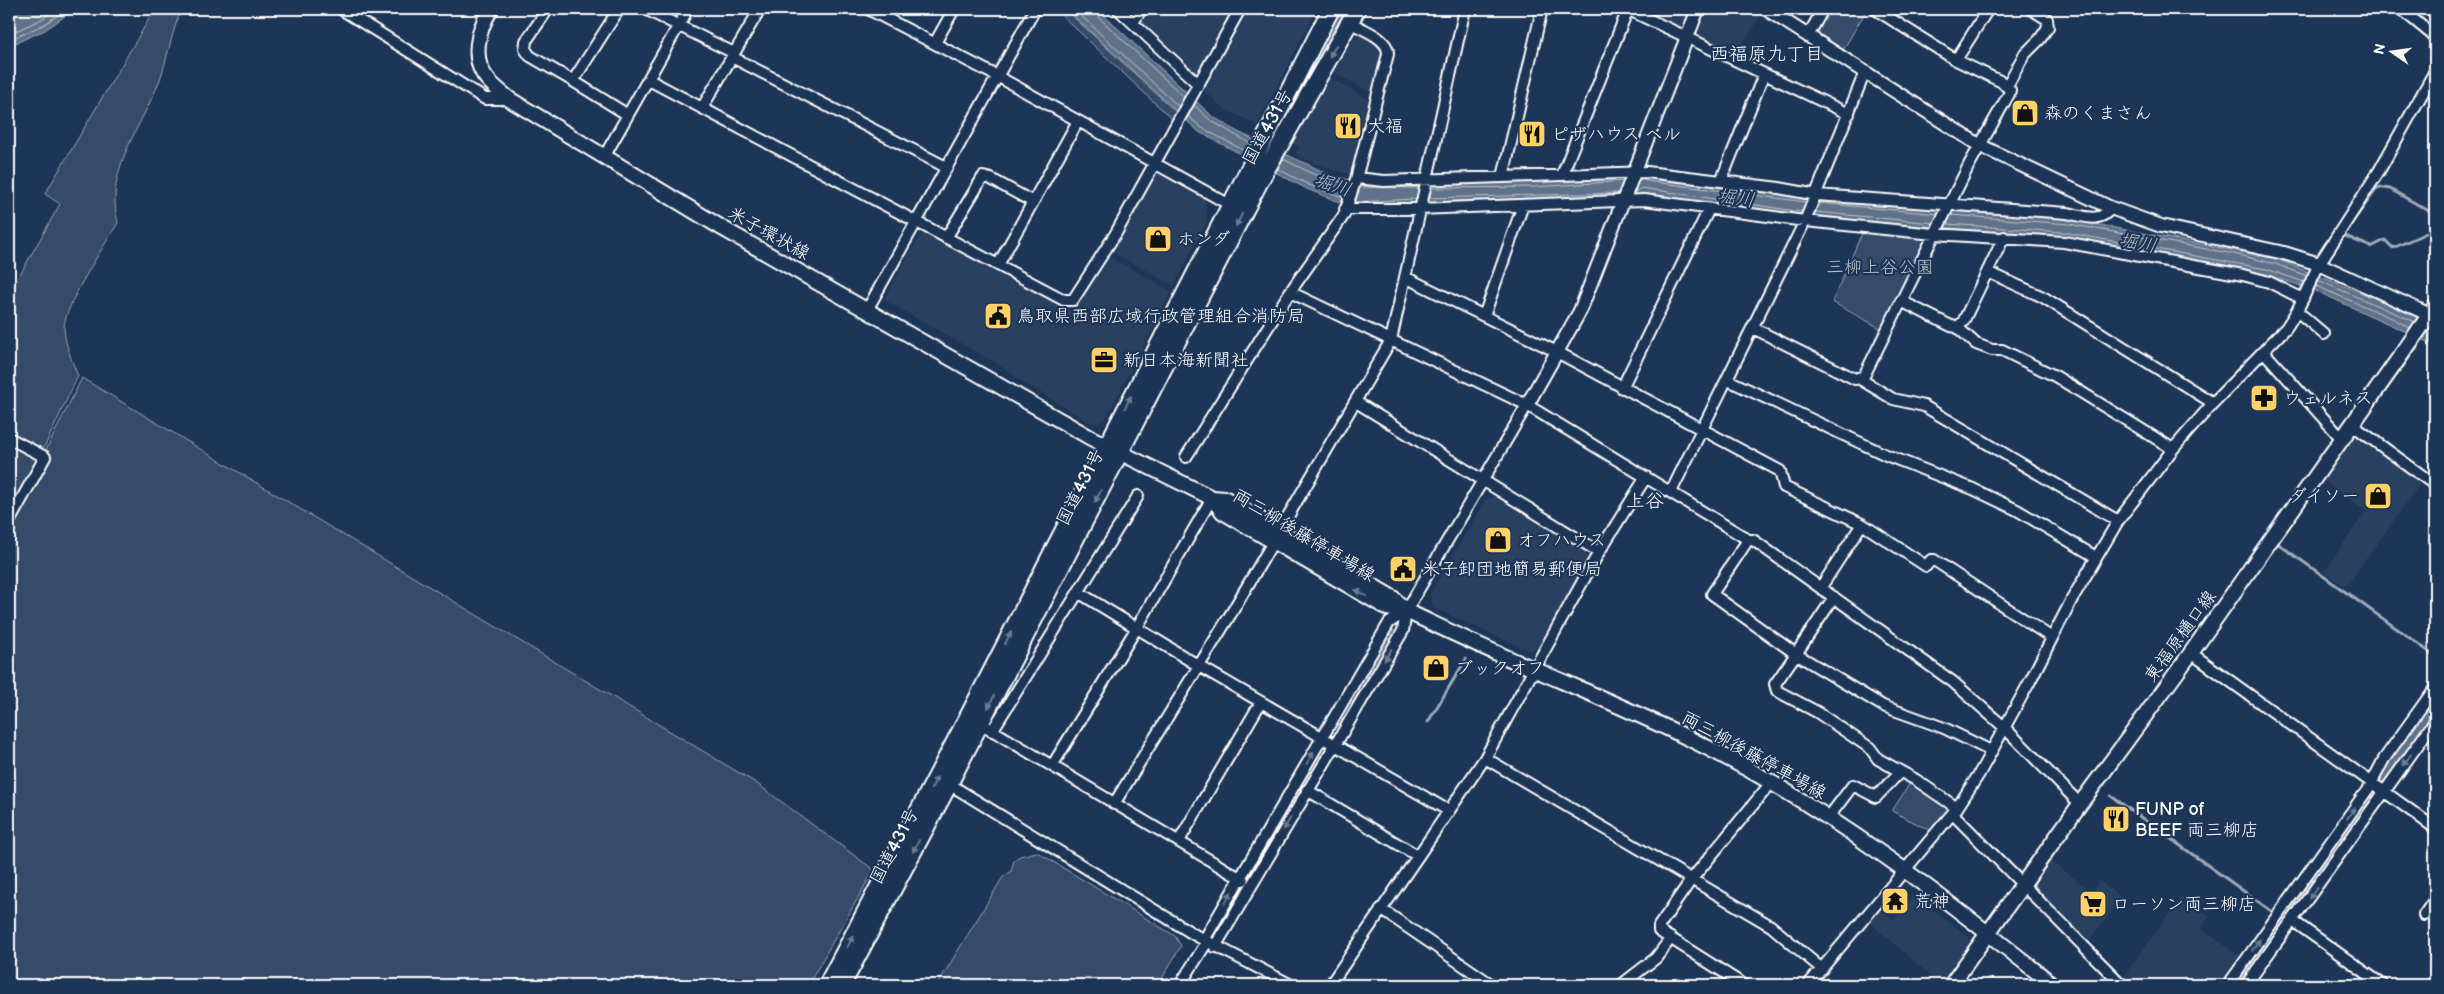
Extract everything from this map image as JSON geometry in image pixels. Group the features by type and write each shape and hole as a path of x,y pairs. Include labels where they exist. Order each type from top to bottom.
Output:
{"highway":[{"name":"国道431号","path":"1274,138 1331,9"},
{"name":"国道431号","path":"827,985 969,715 1113,449 1255,173 1274,138 1353,15"},
{"name":"国道431号","path":"842,985 949,784 986,727 1113,449 1230,205 1255,173"}],"main road":[{"name":"米子環状線","path":"491,9 484,19 478,43 480,67 487,78 509,99 722,228 1113,449"},
{"name":"東福原樋口線","path":"1951,985 2080,804 2192,653 2354,426 2431,314"},
{"name":"両三柳後藤停車場線","path":"1113,449 1212,498 1223,512 1276,536 1387,608 1406,611 1535,670 1613,702 1709,748 1771,783 1828,818 1904,870 2053,985"}],"street":[{"path":"341,9 485,99 509,99"},
{"path":"548,9 526,41 526,52 628,115"},
{"path":"573,80 619,9"},
{"path":"645,9 946,167"},
{"path":"604,157 688,9"},
{"path":"702,108 760,9"},
{"path":"868,9 997,76 1230,205"},
{"path":"935,43 954,9"},
{"path":"867,310 1035,9"},
{"path":"1118,9 1133,22 1196,88"},
{"path":"1133,22 1140,9"},
{"path":"648,80 1064,300 1073,300 1116,233 1240,9"},
{"path":"1114,804 1199,666 1356,402 1390,340 1465,9"},
{"path":"1503,177 1542,9"},
{"path":"1562,175 1628,9 1849,114"},
{"path":"1180,985 1251,884 1403,631 1406,611 1580,311 1636,172 1698,9"},
{"path":"1766,9 1979,145 2111,208 2161,226 2284,253 2319,264 2431,314"},
{"path":"1808,36 1823,9"},
{"path":"1875,9 1956,60 2007,86"},
{"path":"1956,60 1988,9"},
{"path":"1860,379 1864,376 1979,145 2009,94 2007,86 2024,55 2040,39 2048,27 2046,19 2032,9"},
{"path":"2400,9 2435,37"},
{"path":"1186,457 1290,292 1346,208 1356,179 1388,50 1383,42 1353,15"},
{"path":"1808,985 1955,811 1991,752 2096,557 2118,521 2173,449 2213,403 2286,328 2297,311 2319,264 2379,171 2435,71"},
{"path":"1671,492 1805,221 1865,72"},
{"path":"1721,181 1764,74"},
{"path":"998,265 1078,121"},
{"path":"1356,179 1384,181 1636,172 1947,209 2067,213 2097,219 2104,217 2111,208"},
{"path":"946,238 983,177 991,179 1033,202"},
{"path":"1346,208 1419,209 1644,200 1805,221 2064,242 2243,275 2269,282 2303,298"},
{"path":"1484,316 1523,205"},
{"path":"1622,388 1709,209"},
{"path":"1957,327 1963,322 2004,237"},
{"path":"1988,272 2043,297 2213,403"},
{"path":"1405,278 1557,352 1780,471 1784,487 1862,524 1926,566 1931,560 1934,560 2052,638"},
{"path":"1290,292 1527,405 1748,540 1753,540 1954,682 2004,727 2080,804"},
{"path":"1901,301 1957,327 1976,344 1992,350 2002,350 2055,376 2173,449"},
{"path":"2297,311 2324,334"},
{"path":"1753,328 1855,379 1860,379 1893,399 1924,406 2118,521"},
{"path":"2264,352 2343,440"},
{"path":"1728,380 1886,455 2017,510 2096,557"},
{"path":"1356,402 1599,552"},
{"path":"2354,426 2435,484"},
{"path":"9,438 45,457 9,522"},
{"path":"1330,985 1485,758 1599,552 1646,477"},
{"path":"1138,496 1078,592 986,727 1251,884"},
{"path":"1052,766 1136,629 1212,498"},
{"path":"1821,587 1862,524"},
{"path":"1748,540 1712,594 1796,654 1883,706 1944,728 1991,752"},
{"path":"1078,592 1136,629 1449,811"},
{"path":"1834,596 1775,684 1777,691 1817,712 1870,748 1878,759 1916,780 1955,811 2022,885 2122,985"},
{"path":"1208,943 1239,878 1322,737 1390,623 1406,611"},
{"path":"2192,653 2435,828"},
{"path":"2228,985 2373,783 2384,759 2435,688"},
{"path":"1179,842 1261,702"},
{"path":"2246,985 2435,720"},
{"path":"1485,758 1771,926 1822,969"},
{"path":"1828,818 1852,784 1876,797 1900,772"},
{"path":"1744,985 1659,931 1659,926 1690,880 1732,829 1748,813 1771,783"},
{"path":"949,784 1208,943 1291,985"},
{"path":"1307,790 1418,856"},
{"path":"2424,915 2435,900"},
{"path":"1381,909 1492,985"},
{"path":"2293,921 2383,985"},
{"path":"1621,985 1656,958 1671,938"}],"shaded area":[{"path":"1146,9 1236,9 1201,71 1193,72 1143,24 1142,17"},
{"path":"1247,9 1317,9 1257,125 1223,108 1202,89"},
{"path":"1646,9 1691,9 1684,26 1679,28 1645,12"},
{"path":"1706,9 1752,9 1762,15 1735,55 1700,39 1697,32"},
{"path":"1361,34 1381,46 1383,53 1373,94 1334,72 1353,40"},
{"path":"1330,78 1371,101 1352,175 1324,167 1296,155 1299,147 1293,143"},
{"name":"ホンダ","path":"1161,174 1205,198 1207,221 1174,286 1111,251 1154,176"},
{"name":"鳥取県西部広域行政管理組合消防局","path":"927,233 1073,310 1108,256 1172,291 1105,420 1093,424 1014,377 1013,374 999,365 886,301 885,297 920,235"},
{"name":"ダイソー","path":"2356,434 2423,480 2346,587 2324,572 2366,511 2322,480"},
{"path":"1495,497 1585,551 1587,560 1539,648 1530,651 1433,608 1430,594 1486,499"},
{"path":"2050,861 2092,891 2099,881 2122,898 2087,943 2033,890 2032,885"},
{"path":"1913,895 1969,937 1970,944 1941,985 1867,920 1877,908 1895,920"},
{"path":"2182,896 2209,916 2201,929 2243,958 2224,985 2132,985 2123,977"}],"green space":[{"path":"155,9 182,9 159,82 126,150 120,168 115,204 118,223 86,275 66,318 64,328 66,341 78,376 41,451 9,433 9,294 60,204 45,194"},
{"path":"1055,9 1065,9 1177,113 1173,120"},
{"path":"1345,9 1350,9 1274,137"},
{"path":"1828,9 1867,9 1843,50 1820,35 1818,29"},
{"name":"三柳上谷公園","path":"1863,231 1923,235 1926,240 1882,329 1832,302"},
{"path":"82,378 756,783 874,870 808,985 9,985 9,524"},
{"path":"9,441 39,459 9,514"},
{"path":"1394,630 1340,724 1336,727 1391,631"},
{"path":"1320,755 1320,758 1254,868 1253,865 1317,756"},
{"path":"1912,780 1952,806 1933,832 1892,811"},
{"path":"1037,852 1175,936 1181,946 1158,985 937,985 1003,877 1011,872 1014,860 1020,856"}],"water":[{"path":"9,9 75,9 45,30 9,46"},
{"name":"堀川","path":"1066,9 1097,9 1212,116 1238,132 1335,177 1362,182 1473,183 1646,175 1827,199 2069,219 2277,259 2394,306 2435,326 2435,345 2316,291 2265,274 2062,237 1795,216 1641,193 1637,197 1351,207 1307,189 1199,132"}],"waterway":[{"path":"1284,118 1342,9"},
{"path":"2348,228 2378,187 2390,189 2429,211 2435,209"},
{"path":"2343,235 2371,247 2385,240 2393,248 2433,230"},
{"path":"2361,424 2424,337"},
{"path":"2277,543 2435,656"},
{"path":"1428,722 1466,659"},
{"path":"2237,985 2435,710"},
{"path":"2111,796 2284,920"},
{"path":"2047,902 2034,886 2034,882 2049,861"},
{"path":"2019,901 2021,898 2027,898"},
{"path":"2080,935 2130,985"},
{"path":"1959,985 1977,961"}],"place":[{"name":"森のくまさん","path":"2025,113"},
{"name":"大福","path":"1348,126"},
{"name":"ピザハウス ベル","path":"1532,134"},
{"name":"ホンダ","path":"1158,239"},
{"name":"鳥取県西部広域行政管理組合消防局","path":"998,316"},
{"name":"新日本海新聞社","path":"1104,360"},
{"name":"ウェルネス","path":"2264,398"},
{"name":"ダイソー","path":"2378,496"},
{"name":"オフハウス","path":"1498,540"},
{"name":"米子卸団地簡易郵便局","path":"1403,569"},
{"name":"ブックオフ","path":"1436,668"},
{"name":"FUNP of BEEF 両三柳店","path":"2116,819"},
{"name":"荒神","path":"1895,901"},
{"name":"ローソン両三柳店","path":"2093,904"}],"district":[{"name":"西福原九丁目","path":"1767,53"},
{"name":"上谷","path":"1645,500"}]}
